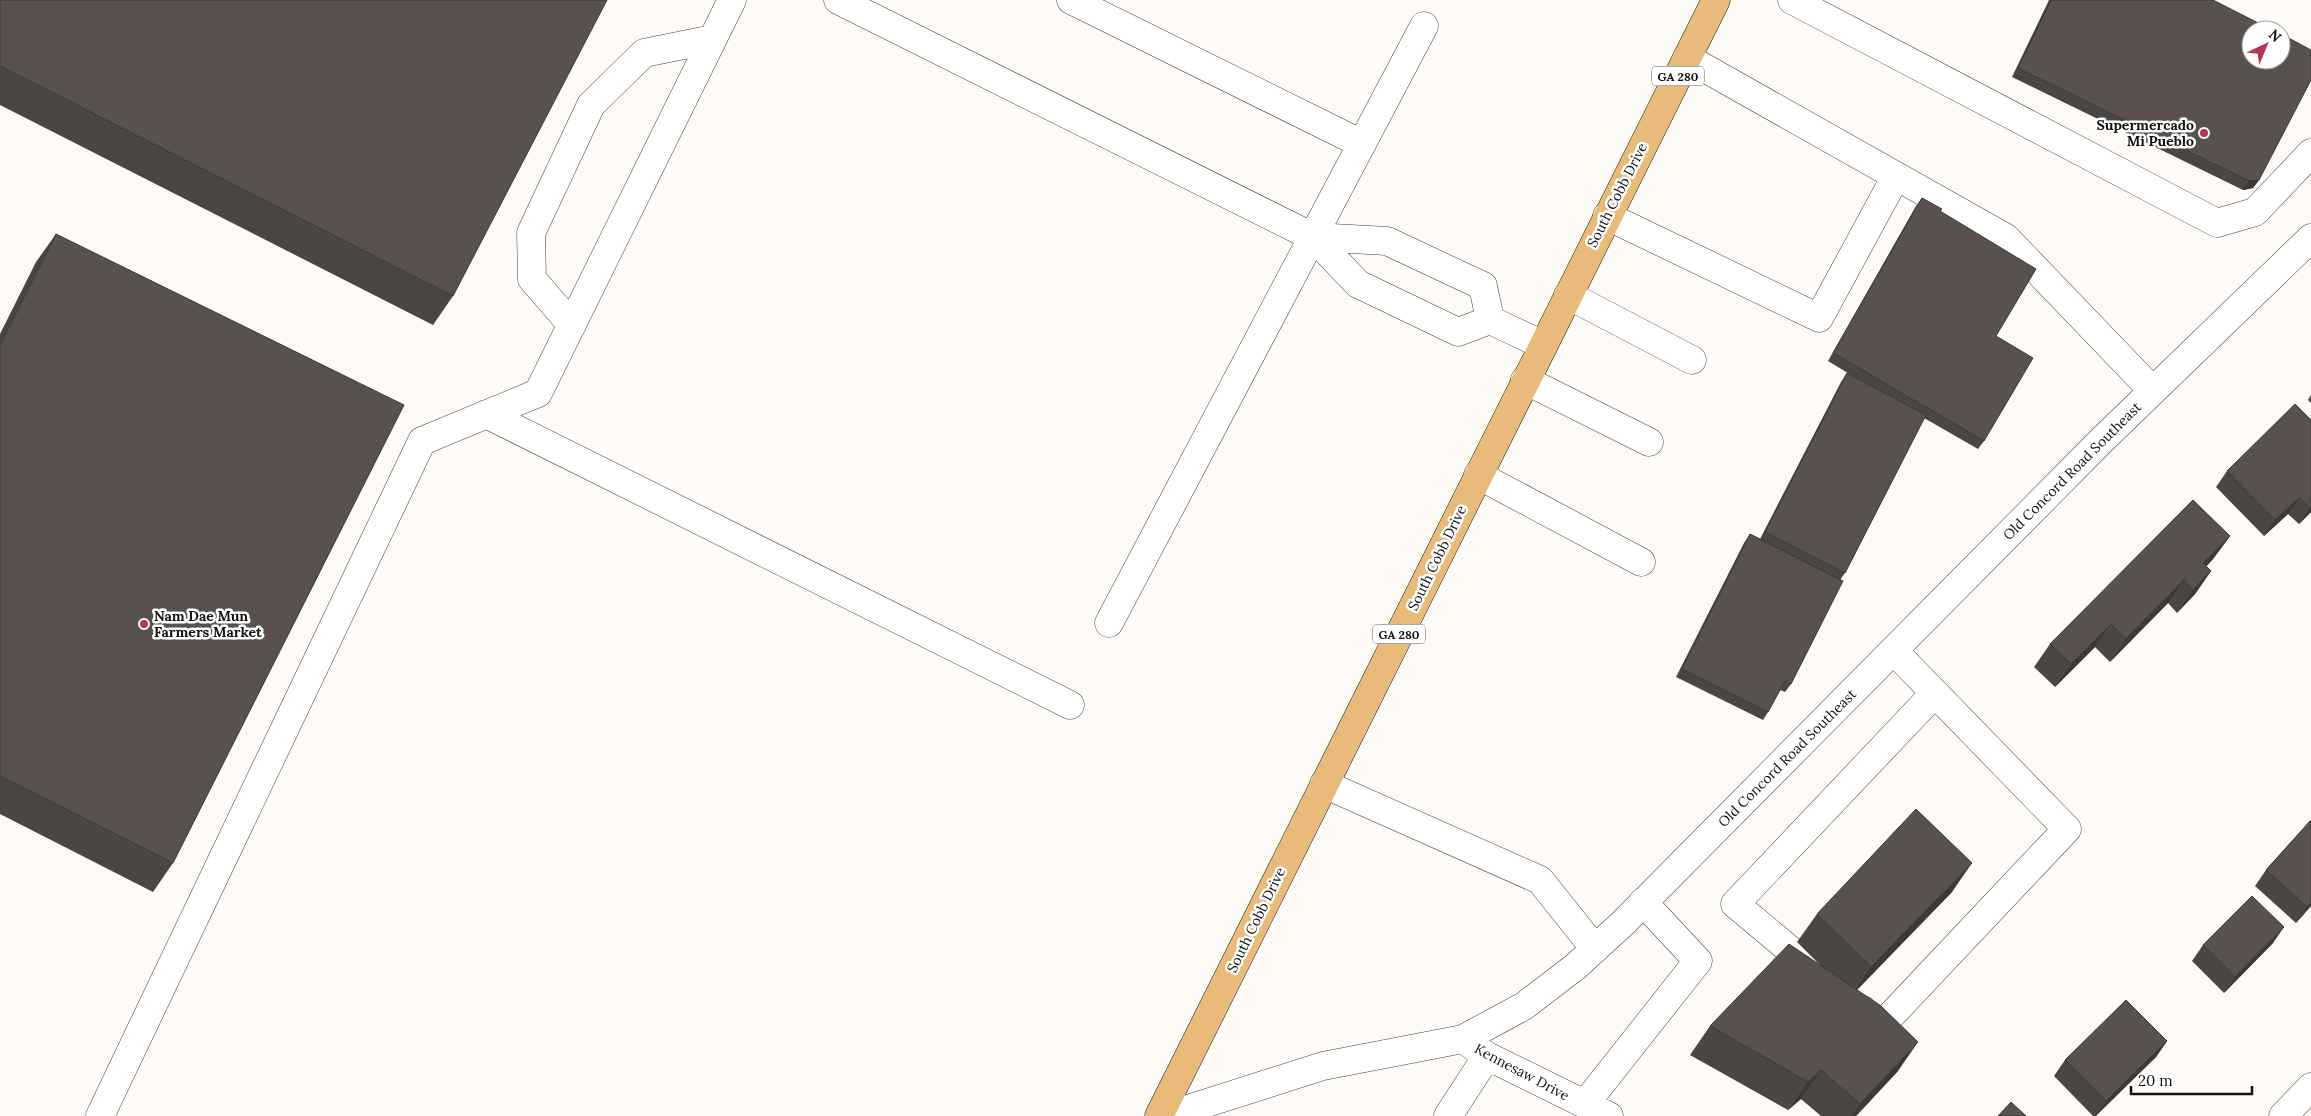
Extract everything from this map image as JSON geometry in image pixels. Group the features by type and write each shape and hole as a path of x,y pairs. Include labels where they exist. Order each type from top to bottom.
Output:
{"main road":[{"name":"South Cobb Drive","path":"1159,1116 1716,0"}],"street":[{"path":"100,1116 422,441 538,393 732,0"},
{"path":"838,0 1313,237 1358,284 1458,332 1490,320 1543,345"},
{"path":"1071,0 1362,144"},
{"path":"1792,0 2217,223 2255,212 2311,153"},
{"path":"1109,623 1424,26"},
{"path":"572,325 532,279 532,232 591,104 644,53 713,39"},
{"path":"1687,58 2006,238 2153,391"},
{"path":"1607,216 1819,318 1896,176"},
{"path":"1313,237 1387,241 1483,286 1490,320"},
{"name":"Old Concord Road Southeast","path":"1166,1116 1323,1066 1462,1038 1524,1006 1595,949 2153,391 2311,238"},
{"path":"1568,295 1692,360"},
{"path":"1525,380 1649,442"},
{"path":"486,414 1070,705"},
{"path":"1478,475 1641,562"},
{"path":"1894,651 1935,693 2067,829 1881,1026 1735,904 1935,693"},
{"path":"1324,784 1540,880 1595,949"},
{"path":"1585,1104 1698,961 1643,902"},
{"name":"Kennesaw Drive","path":"1462,1038 1487,1056 1609,1116"},
{"path":"1448,1116 1487,1056"},
{"path":"2283,1116 2311,1087"}],"building":[{"path":"0,0 607,0 453,296 0,66"},
{"name":"Supermercado Mi Pueblo","path":"2051,0 2213,0 2252,20 2241,20 2241,70 2291,70 2291,39 2311,50 2311,80 2259,180 2249,181 2018,68"},
{"path":"1922,198 1942,209 1940,211 2036,269 1996,336 2033,358 1984,441 1833,353"},
{"name":"Nam Dae Mun Farmers Market","path":"56,234 404,405 173,863 0,776 0,345"},
{"path":"1847,373 1926,415 1845,573 1765,532"},
{"path":"2295,404 2311,420 2311,507 2299,498 2275,520 2227,471"},
{"path":"2193,500 2230,536 2203,563 2211,571 2193,590 2184,580 2126,639 2111,624 2071,664 2050,644"},
{"path":"1750,534 1843,581 1791,684 1785,681 1768,712 1682,669"},
{"path":"1916,809 1972,863 1871,967 1817,914"},
{"path":"2311,820 2311,903 2307,907 2266,870"},
{"path":"2252,896 2284,927 2235,977 2203,945"},
{"path":"1789,944 1881,1006 1918,1042 1860,1104 1821,1070 1808,1082 1710,1026"},
{"path":"2126,1000 2167,1041 2106,1101 2065,1060"},
{"path":"2011,1102 2026,1116 1998,1116"}],"place":[{"name":"Supermercado Mi Pueblo","path":"2204,133"},
{"name":"Nam Dae Mun Farmers Market","path":"144,624"}]}
